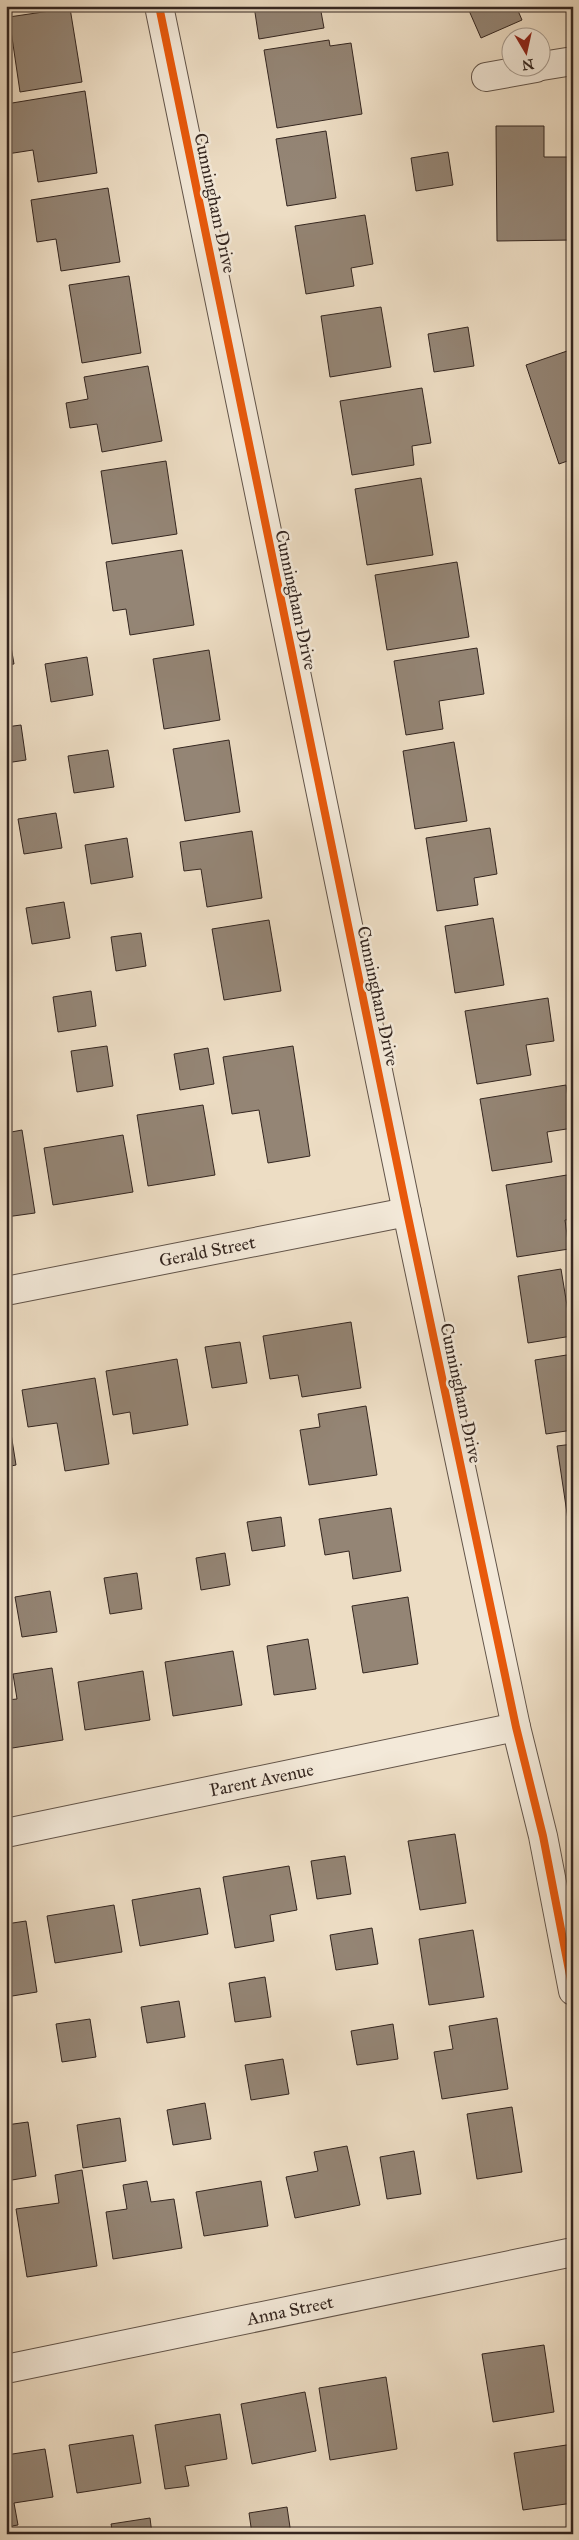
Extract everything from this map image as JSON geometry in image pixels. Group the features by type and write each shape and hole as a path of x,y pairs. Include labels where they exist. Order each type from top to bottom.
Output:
{"street":[{"name":"Cunningham Drive","path":"159,6 407,1212 516,1726 543,1836 573,1991"},
{"path":"552,64 573,60"},
{"path":"486,77 502,74"},
{"name":"Gerald Street","path":"6,1290 407,1212"},
{"name":"Parent Avenue","path":"6,1833 516,1726"},
{"name":"Anna Street","path":"6,2369 573,2252"}],"building":[{"path":"254,6 320,6 324,28 259,39"},
{"path":"467,6 516,6 522,20 481,38"},
{"path":"70,8 82,82 20,92 9,17"},
{"path":"329,40 330,46 351,43 362,114 277,128 264,50"},
{"path":"85,91 97,173 38,182 33,150 7,154 6,104"},
{"path":"496,126 544,126 544,157 573,157 573,240 497,241"},
{"path":"326,131 336,198 287,206 276,139"},
{"path":"448,152 453,185 416,191 411,158"},
{"path":"108,188 120,262 61,271 56,239 37,242 31,200"},
{"path":"365,215 373,264 351,268 354,286 306,294 295,226"},
{"path":"129,276 141,353 82,363 69,285"},
{"path":"381,307 391,367 330,377 321,316"},
{"path":"468,327 474,366 434,372 428,334"},
{"path":"573,349 573,459 559,464 526,365"},
{"path":"148,366 162,441 102,452 97,424 70,428 66,403 88,399 84,377"},
{"path":"422,388 431,443 412,446 414,465 352,475 340,401"},
{"path":"166,461 177,534 112,544 101,471"},
{"path":"421,478 433,555 367,565 355,489"},
{"path":"182,550 194,625 130,635 126,609 113,611 106,562"},
{"path":"457,562 469,637 387,650 375,575"},
{"path":"9,635 14,664 6,665 6,636"},
{"path":"477,648 484,694 439,701 443,729 406,735 394,661"},
{"path":"209,650 220,720 164,729 153,659"},
{"path":"87,657 93,695 51,702 45,664"},
{"path":"21,725 26,760 6,763 6,727"},
{"path":"229,740 240,812 185,821 173,749"},
{"path":"454,742 467,821 415,829 403,751"},
{"path":"108,750 114,787 74,793 68,756"},
{"path":"56,813 62,848 24,854 18,819"},
{"path":"490,828 497,874 474,878 478,905 437,911 426,838"},
{"path":"252,831 262,898 207,907 201,869 184,871 180,842"},
{"path":"127,838 133,877 91,884 85,845"},
{"path":"64,902 70,938 32,944 26,908"},
{"path":"493,918 504,985 455,993 445,926"},
{"path":"269,920 281,991 224,1000 212,929"},
{"path":"141,933 146,966 116,971 111,937"},
{"path":"91,991 96,1026 58,1032 53,997"},
{"path":"548,998 554,1041 526,1045 531,1075 477,1084 465,1011"},
{"path":"107,1046 113,1086 77,1092 71,1051"},
{"path":"293,1046 310,1156 268,1163 259,1110 232,1114 223,1057"},
{"path":"208,1048 214,1084 180,1090 174,1054"},
{"path":"566,1085 573,1128 547,1132 552,1162 492,1171 480,1099"},
{"path":"203,1105 215,1175 148,1186 137,1115"},
{"path":"22,1130 35,1213 6,1217 6,1133"},
{"path":"123,1135 133,1192 53,1205 44,1148"},
{"path":"573,1174 573,1219 565,1220 569,1249 517,1257 506,1185"},
{"path":"561,1269 572,1336 528,1343 518,1276"},
{"path":"351,1322 361,1388 302,1397 298,1375 270,1379 263,1336"},
{"path":"240,1342 247,1383 212,1388 205,1347"},
{"path":"573,1354 573,1430 546,1434 535,1360"},
{"path":"177,1359 188,1425 133,1434 130,1412 113,1415 106,1371"},
{"path":"95,1378 109,1464 65,1471 57,1423 28,1427 22,1390"},
{"path":"6,1402 16,1465 6,1467"},
{"path":"366,1406 377,1475 309,1485 300,1430 320,1427 318,1414"},
{"path":"573,1444 573,1519 568,1520 557,1446"},
{"path":"391,1508 401,1571 353,1579 349,1551 325,1555 319,1519"},
{"path":"281,1517 285,1546 252,1551 247,1522"},
{"path":"225,1553 230,1585 201,1590 196,1558"},
{"path":"137,1573 142,1609 110,1614 104,1578"},
{"path":"50,1591 57,1632 22,1637 15,1597"},
{"path":"408,1597 418,1664 363,1673 352,1606"},
{"path":"308,1639 316,1689 274,1695 267,1646"},
{"path":"233,1651 242,1705 173,1716 165,1662"},
{"path":"52,1668 63,1740 6,1749 6,1700 17,1699 13,1674"},
{"path":"143,1671 150,1720 85,1730 78,1682"},
{"path":"455,1834 466,1903 420,1910 408,1841"},
{"path":"345,1856 351,1894 317,1899 311,1861"},
{"path":"289,1866 297,1910 270,1915 274,1941 235,1948 223,1877"},
{"path":"200,1888 208,1934 140,1946 132,1900"},
{"path":"114,1905 122,1952 55,1963 47,1916"},
{"path":"26,1921 37,1992 6,1997 6,1924"},
{"path":"372,1928 378,1964 336,1970 330,1935"},
{"path":"473,1930 484,1997 429,2005 419,1939"},
{"path":"265,1977 271,2017 235,2022 229,1983"},
{"path":"179,2001 185,2037 147,2043 141,2007"},
{"path":"497,2018 508,2089 442,2099 434,2052 453,2049 449,2026"},
{"path":"90,2019 96,2057 62,2062 56,2024"},
{"path":"393,2024 398,2059 357,2065 351,2031"},
{"path":"283,2059 289,2094 251,2100 245,2065"},
{"path":"205,2103 211,2139 173,2145 167,2110"},
{"path":"512,2107 522,2172 477,2179 467,2114"},
{"path":"120,2118 126,2161 83,2168 77,2125"},
{"path":"28,2122 36,2176 6,2181 6,2125"},
{"path":"347,2146 360,2205 295,2218 286,2177 318,2171 314,2152"},
{"path":"414,2151 421,2194 387,2199 380,2157"},
{"path":"82,2170 97,2266 27,2277 16,2209 59,2203 55,2175"},
{"path":"147,2181 151,2202 174,2199 182,2248 113,2259 106,2212 127,2209 123,2185"},
{"path":"261,2181 268,2226 204,2236 196,2192"},
{"path":"544,2345 554,2412 493,2422 482,2354"},
{"path":"386,2377 397,2449 330,2460 319,2388"},
{"path":"305,2392 316,2451 252,2464 241,2404"},
{"path":"220,2414 227,2459 185,2466 189,2486 165,2489 155,2425"},
{"path":"133,2435 141,2483 77,2493 69,2445"},
{"path":"573,2444 573,2503 523,2510 514,2453"},
{"path":"45,2449 53,2497 14,2503 18,2525 6,2527 6,2455"},
{"path":"287,2507 291,2534 252,2534 249,2513"},
{"path":"150,2518 152,2534 113,2534 111,2524"}],"cycle path":[{"path":"159,6 407,1212 516,1727 543,1836 573,1991"}]}
